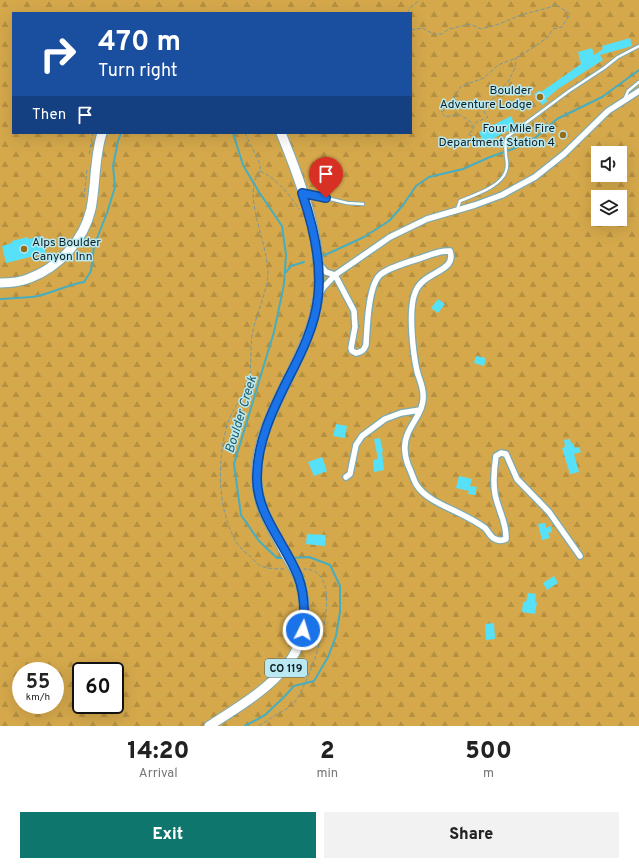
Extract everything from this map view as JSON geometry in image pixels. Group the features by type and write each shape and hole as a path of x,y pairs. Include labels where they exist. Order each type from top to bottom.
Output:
{"main road":[{"path":"0,283 30,278 46,270 71,248 81,234 91,209 98,146 102,134"},
{"name":"CO 119","path":"209,726 247,702 274,680 292,660 299,644 305,615 304,600 298,576 262,505 258,492 257,466 260,448 276,404 308,336 318,298 318,263 311,220 281,134"}],"street":[{"path":"318,298 323,288 335,275 385,240 406,228 428,219 502,195 535,178 564,154 608,111 639,91"},
{"path":"318,263 326,272 335,275 354,311 355,327 351,348 352,351 356,353 361,352 366,345 370,300 375,281 380,274 414,260 439,252 450,251 452,261 448,266 422,281 415,292 412,303 415,358 424,399 416,421 408,432 404,450 417,485 423,492 434,500 467,517 485,529 490,536 496,540 502,541 506,539 507,531 495,494 494,470 496,456 501,453 506,454 517,479 549,512 580,556"},
{"path":"346,477 350,474 356,444 362,436 385,419 420,410"}],"lane":[{"path":"457,210 460,201 499,182 506,172 505,142 507,137 618,57 639,46"},
{"path":"624,100 628,91 639,82"},
{"path":"302,193 318,195 347,204 363,204"}],"path":[{"path":"408,12 412,6 420,0"},
{"path":"412,30 423,28 433,34 442,34 448,29 470,24 481,29 499,24 521,15 551,7 555,4 570,14 562,27 553,29 548,37 516,58 498,65 484,78 461,86 448,108 441,112 445,117 459,114 472,123 472,130"},
{"path":"505,142 480,144 480,141 468,134 472,130 475,123 488,117 484,112 487,103 494,98 500,89 508,82 515,68 516,58"},
{"path":"545,119 553,135"},
{"path":"245,134 260,164 260,171 256,176 253,191"},
{"path":"260,171 268,175 291,196 300,209"},
{"path":"259,726 275,715 288,709 296,699 309,674 323,631"}],"green space":[{"path":"0,0 639,0 639,726 0,726"}],"building":[{"path":"630,38 632,46 600,55 603,60 558,89 546,99 548,101 542,105 534,94 540,90 541,92 581,64 578,52 592,48 594,55 603,49 602,46"},
{"path":"511,116 516,127 484,143 479,132"},
{"name":"Alps Boulder Canyon Inn","path":"42,236 46,253 6,263 2,246 12,243 12,241 28,237 28,239"},
{"path":"438,299 445,304 438,313 431,308"},
{"path":"476,356 486,358 484,366 474,363"},
{"path":"336,424 347,426 345,438 333,436"},
{"path":"380,438 383,451 384,470 374,472 373,460 378,459 374,439"},
{"path":"570,439 571,444 573,443 575,448 579,447 581,452 574,454 579,472 570,474 562,448 565,447 564,440"},
{"path":"322,457 327,471 314,476 308,462"},
{"path":"459,476 472,479 470,486 477,487 475,495 468,494 469,491 456,488"},
{"path":"545,523 546,528 551,526 552,532 548,533 550,538 542,540 538,524"},
{"path":"307,534 326,535 325,546 306,544"},
{"path":"554,576 558,583 547,590 543,583"},
{"path":"528,593 536,594 535,602 537,602 535,614 522,612 523,602 526,602"},
{"path":"494,623 495,639 486,640 485,624"}],"waterway":[{"path":"323,256 364,237 389,221 403,205 416,186 429,177 463,169 513,149 535,138 557,119 602,97 639,70"},
{"name":"Boulder Creek","path":"0,299 38,296 84,282 91,271 94,246 115,187 113,166 121,134"},
{"name":"Boulder Creek","path":"233,134 243,165 282,226 286,255 284,284 274,332 234,464 241,515 259,541 277,558 284,558"},
{"path":"286,272 291,266 304,262"},
{"name":"Boulder Creek","path":"245,726 265,715 294,686 314,681 328,657 336,636 340,612 340,586 330,565 309,557 291,558"}],"place":[{"name":"Boulder Adventure Lodge","path":"540,97"},
{"name":"Four Mile Fire Department Station 4","path":"563,135"},
{"name":"Alps Boulder Canyon Inn","path":"24,249"}],"route":[{"path":"303,630 305,615 302,587 298,576 262,505 258,492 257,466 260,448 276,404 308,336 318,298 319,284 317,255 311,220 302,193 318,195 326,198"}]}
